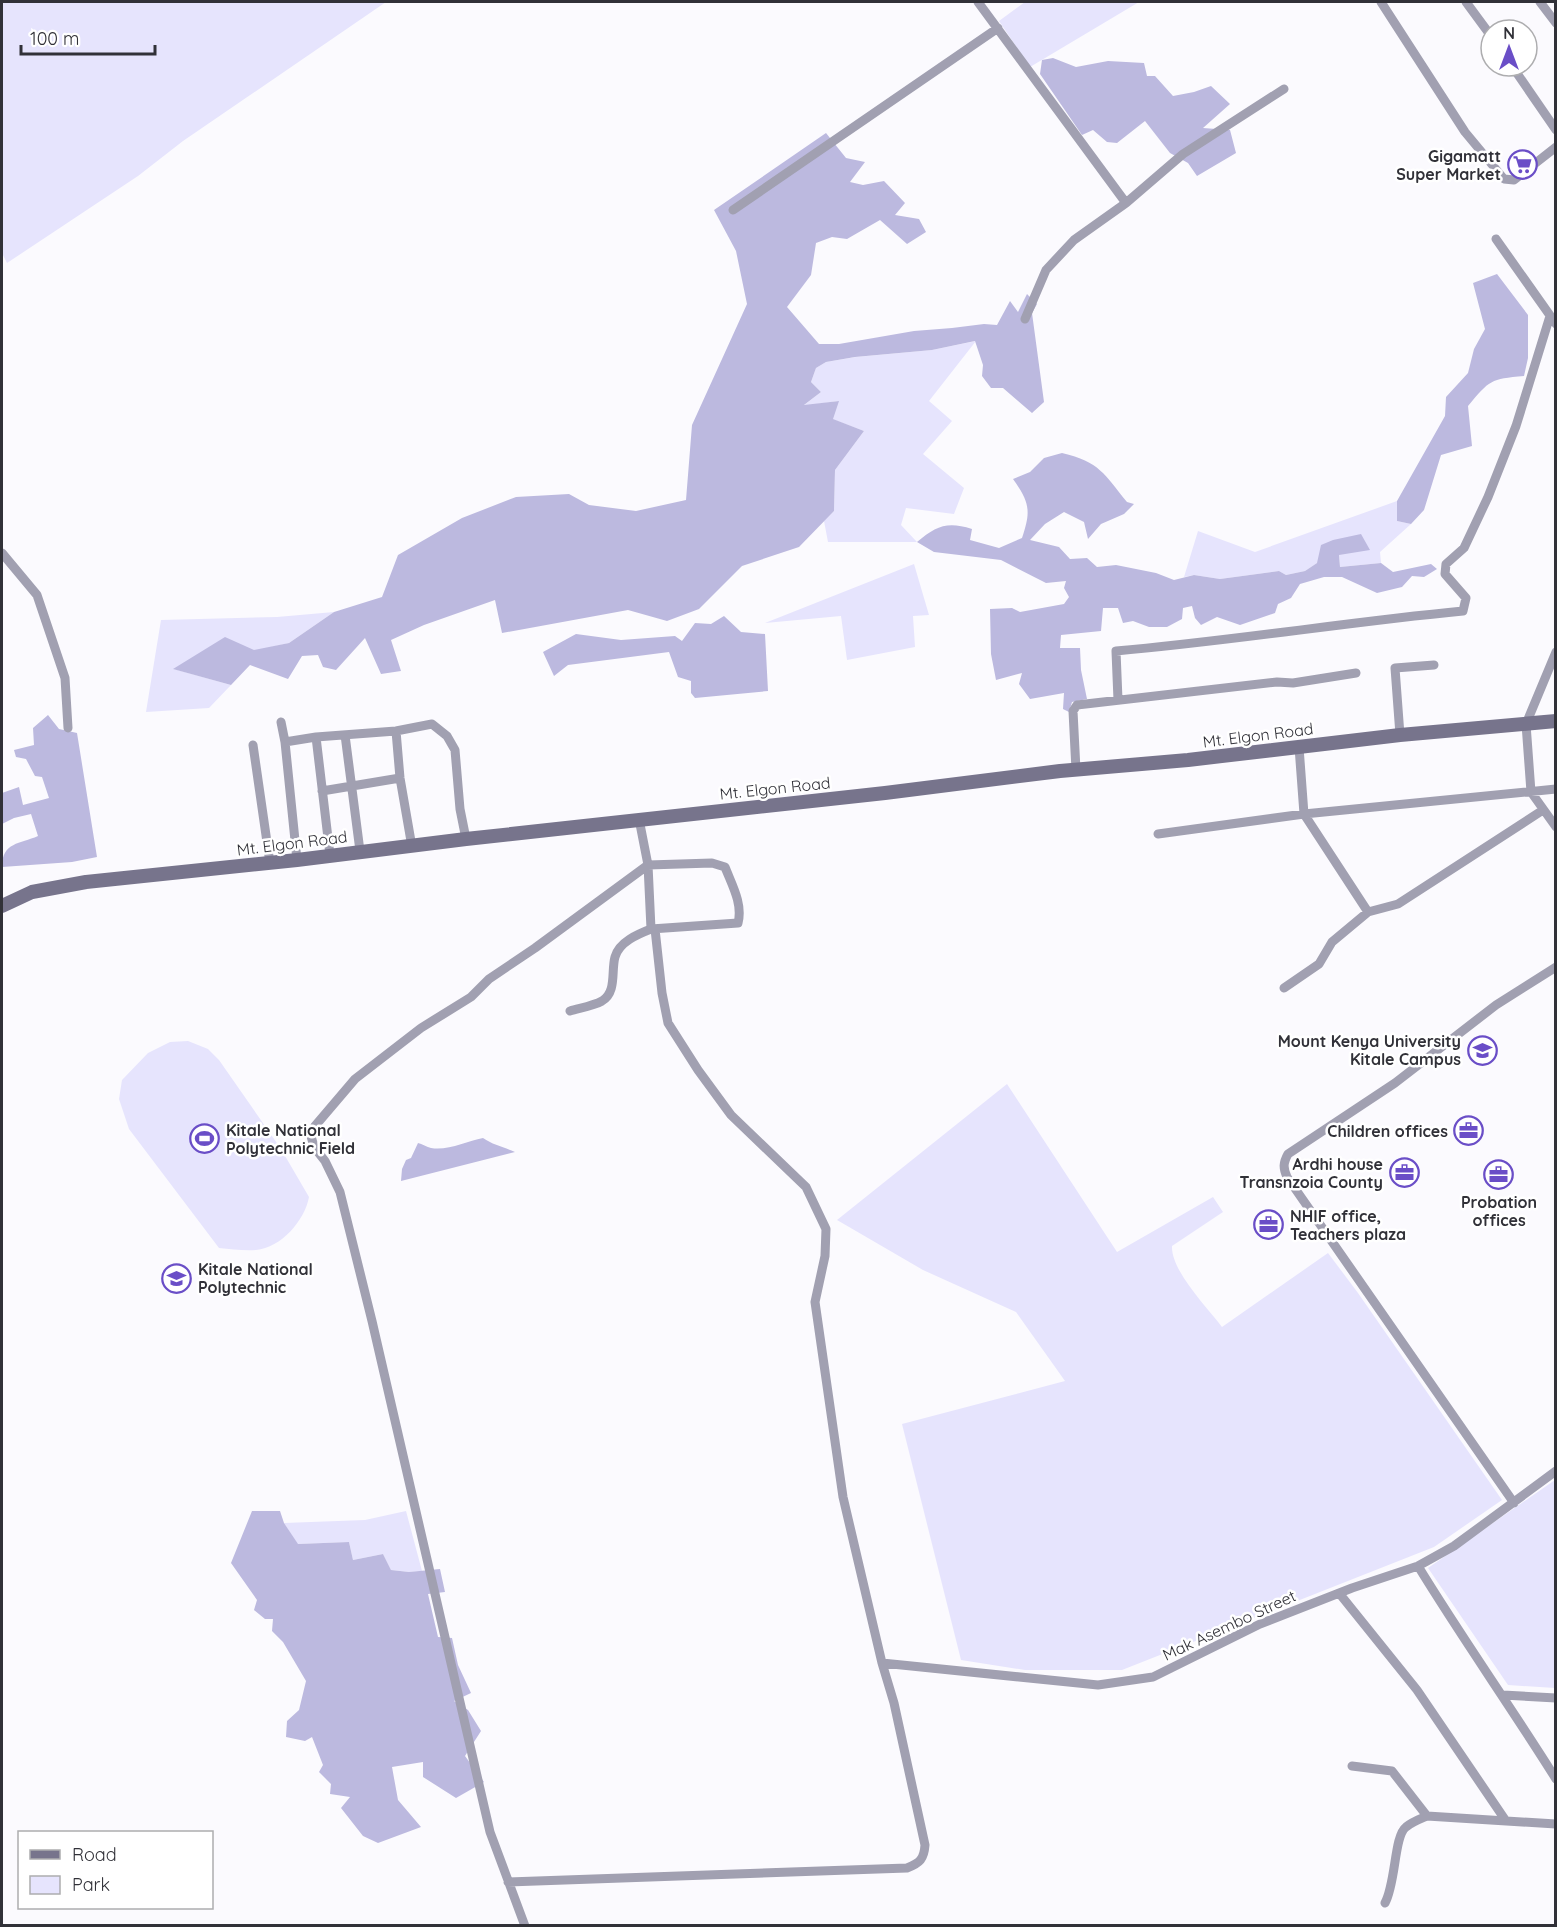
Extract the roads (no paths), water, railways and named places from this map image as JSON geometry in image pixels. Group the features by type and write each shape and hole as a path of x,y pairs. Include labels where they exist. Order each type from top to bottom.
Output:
{"street":[{"path":"978,2 1126,203"},
{"path":"1381,2 1465,132 1504,179 1514,180 1556,147"},
{"path":"1466,2 1479,20"},
{"path":"1540,2 1556,23"},
{"path":"733,210 998,28"},
{"path":"1520,78 1556,130"},
{"path":"1025,319 1046,270 1074,240 1126,203 1183,154 1284,89"},
{"path":"1118,700 1116,651 1198,644 1307,628 1463,611 1466,598 1445,574 1446,564 1464,548 1488,497 1516,426 1553,320 1496,239"},
{"path":"2,553 38,595 65,678 68,728"},
{"path":"1555,655 1526,724 1531,792 1556,826"},
{"path":"1400,735 1395,668 1434,665"},
{"path":"1076,770 1073,711 1077,705 1277,682 1293,683 1356,673"},
{"name":"Mt. Elgon Road","path":"2,906 18,897 46,888 181,871 297,860 1076,770 1400,735 1556,721"},
{"path":"281,722 297,860"},
{"path":"285,742 396,731 432,724 447,736 454,750 460,810 466,839"},
{"path":"396,731 400,778 412,847"},
{"path":"345,735 360,852"},
{"path":"315,738 330,855"},
{"path":"254,745 270,863"},
{"path":"1299,747 1304,814 1368,912"},
{"path":"322,790 400,778"},
{"path":"1158,834 1304,814 1556,789"},
{"path":"1284,988 1319,964 1332,942 1368,912 1398,904 1543,810"},
{"path":"508,1882 907,1868 919,1864 924,1856 925,1845 894,1703 882,1663 843,1497 815,1302 825,1256 826,1229 806,1186 731,1115 698,1070 668,1023 653,929 648,865 639,819"},
{"path":"525,1926 490,1832 340,1192 325,1161 314,1147 311,1136 315,1126 354,1079 414,1034 471,997 489,979 536,948 648,865 720,864 725,867 734,888 740,913 738,923 653,929 635,936 623,945 615,956 612,986 608,995 602,1001 570,1011"},
{"path":"1514,1503 1287,1177 1284,1161 1288,1154 1395,1083 1496,1005 1556,967"},
{"name":"Mak Asembo Street","path":"882,1663 1098,1685 1153,1677 1260,1624 1339,1593 1418,1566 1454,1546 1556,1472"},
{"path":"1418,1566 1461,1637 1503,1695 1556,1779"},
{"path":"1339,1593 1416,1690 1506,1821"},
{"path":"1503,1695 1556,1698"},
{"path":"1352,1766 1392,1771 1427,1816"},
{"path":"1385,1903 1392,1887 1398,1837 1404,1828 1427,1816 1556,1824"}],"place":[{"name":"Gigamatt Super Market","path":"1522,165"},
{"name":"Mount Kenya University Kitale Campus","path":"1482,1050"},
{"name":"Children offices","path":"1469,1131"},
{"name":"Kitale National Polytechnic Field","path":"205,1139"},
{"name":"Ardhi house Transnzoia County","path":"1404,1173"},
{"name":"Probation offices","path":"1499,1174"},
{"name":"NHIF office, Teachers plaza","path":"1269,1225"},
{"name":"Kitale National Polytechnic","path":"177,1278"}]}
